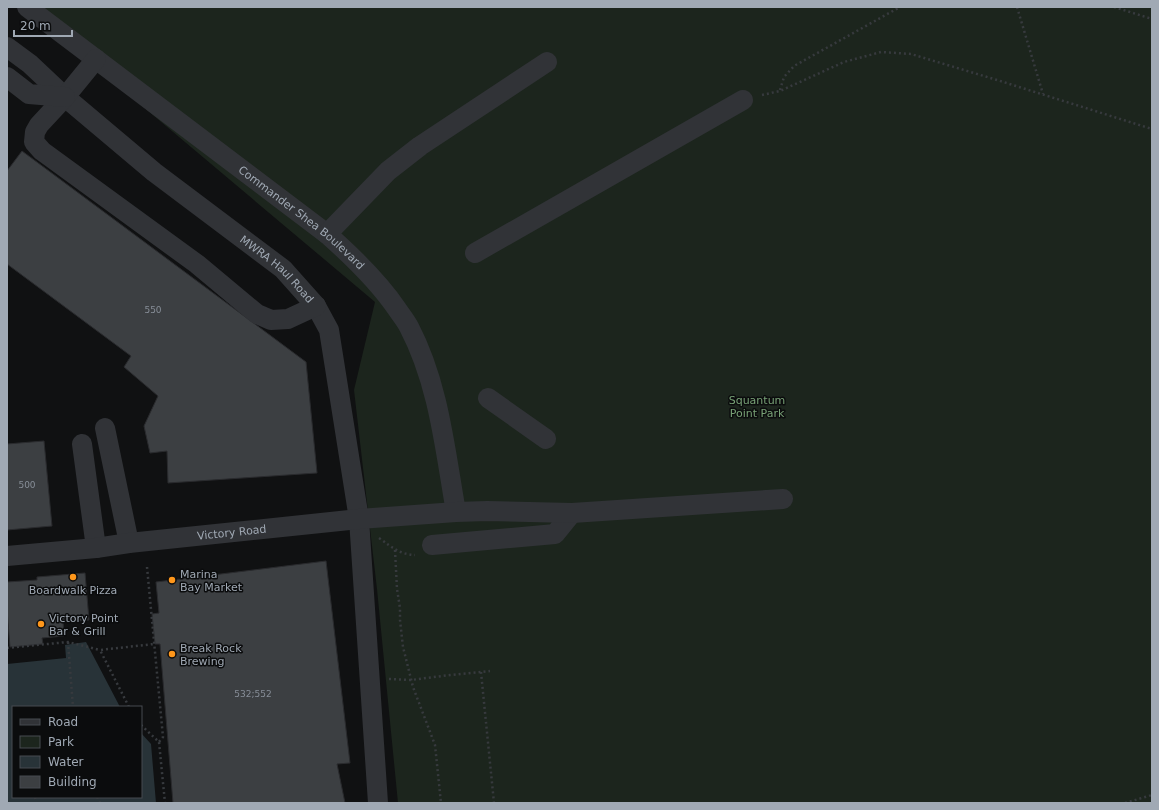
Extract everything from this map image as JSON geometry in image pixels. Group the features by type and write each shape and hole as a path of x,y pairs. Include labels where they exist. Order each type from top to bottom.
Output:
{"street":[{"name":"Commander Shea Boulevard","path":"27,7 327,234 351,256 386,293 409,326 423,357 437,402 456,512"},
{"name":"MWRA Haul Road","path":"7,47 30,64 65,97 154,172 283,270 316,306 329,330 359,519 378,803"},
{"path":"96,60 39,125 35,132 34,142 42,151 196,264 257,314 271,320 288,319 316,306"},
{"path":"327,234 388,171 420,146 547,62"},
{"path":"7,77 29,94 65,97"},
{"path":"475,253 743,100"},
{"path":"488,398 546,439"},
{"path":"105,428 129,543"},
{"path":"82,444 96,548"},
{"name":"Victory Road","path":"7,556 96,548 129,543 359,519 487,511 572,513 783,499"},
{"path":"425,550 555,534 572,513"}],"path":[{"path":"780,91 784,76 794,66 900,7"},
{"path":"1017,7 1043,94"},
{"path":"1114,7 1152,19"},
{"path":"743,100 780,91 844,62 881,52 911,54 1152,129"},
{"path":"376,535 395,550 407,554 425,550"},
{"path":"395,550 396,589 400,608 400,634 411,680 435,745 441,803"},
{"path":"147,567 163,737 159,742"},
{"path":"7,648 68,642 100,650 154,644"},
{"path":"68,642 74,706"},
{"path":"100,650 128,706"},
{"path":"386,679 411,680 443,675 490,671"},
{"path":"481,672 494,803"},
{"path":"142,726 159,742 165,803"},
{"path":"1125,803 1152,795"}],"green space":[{"name":"Squantum Point Park","path":"16,7 1152,7 1152,803 398,803 377,589 354,390 375,302 59,36"}],"water":[{"path":"86,642 119,706 12,706 12,798 142,798 142,734 151,744 156,803 7,803 7,664 66,658 65,645"}],"building":[{"path":"22,151 306,362 317,473 168,483 167,451 150,453 144,426 158,396 124,367 131,356 7,264 7,171"},
{"path":"44,441 52,526 7,530 7,444"},
{"path":"326,561 350,763 337,764 345,803 173,803 160,644 155,644 152,614 159,613 156,582"},
{"path":"85,573 89,620 63,622 64,636 42,638 43,644 10,647 7,610 7,582 37,580 37,577"}],"place":[{"name":"Boardwalk Pizza","path":"73,577"},
{"name":"Marina Bay Market","path":"172,580"},
{"name":"Victory Point Bar & Grill","path":"41,624"},
{"name":"Break Rock Brewing","path":"172,654"}]}
